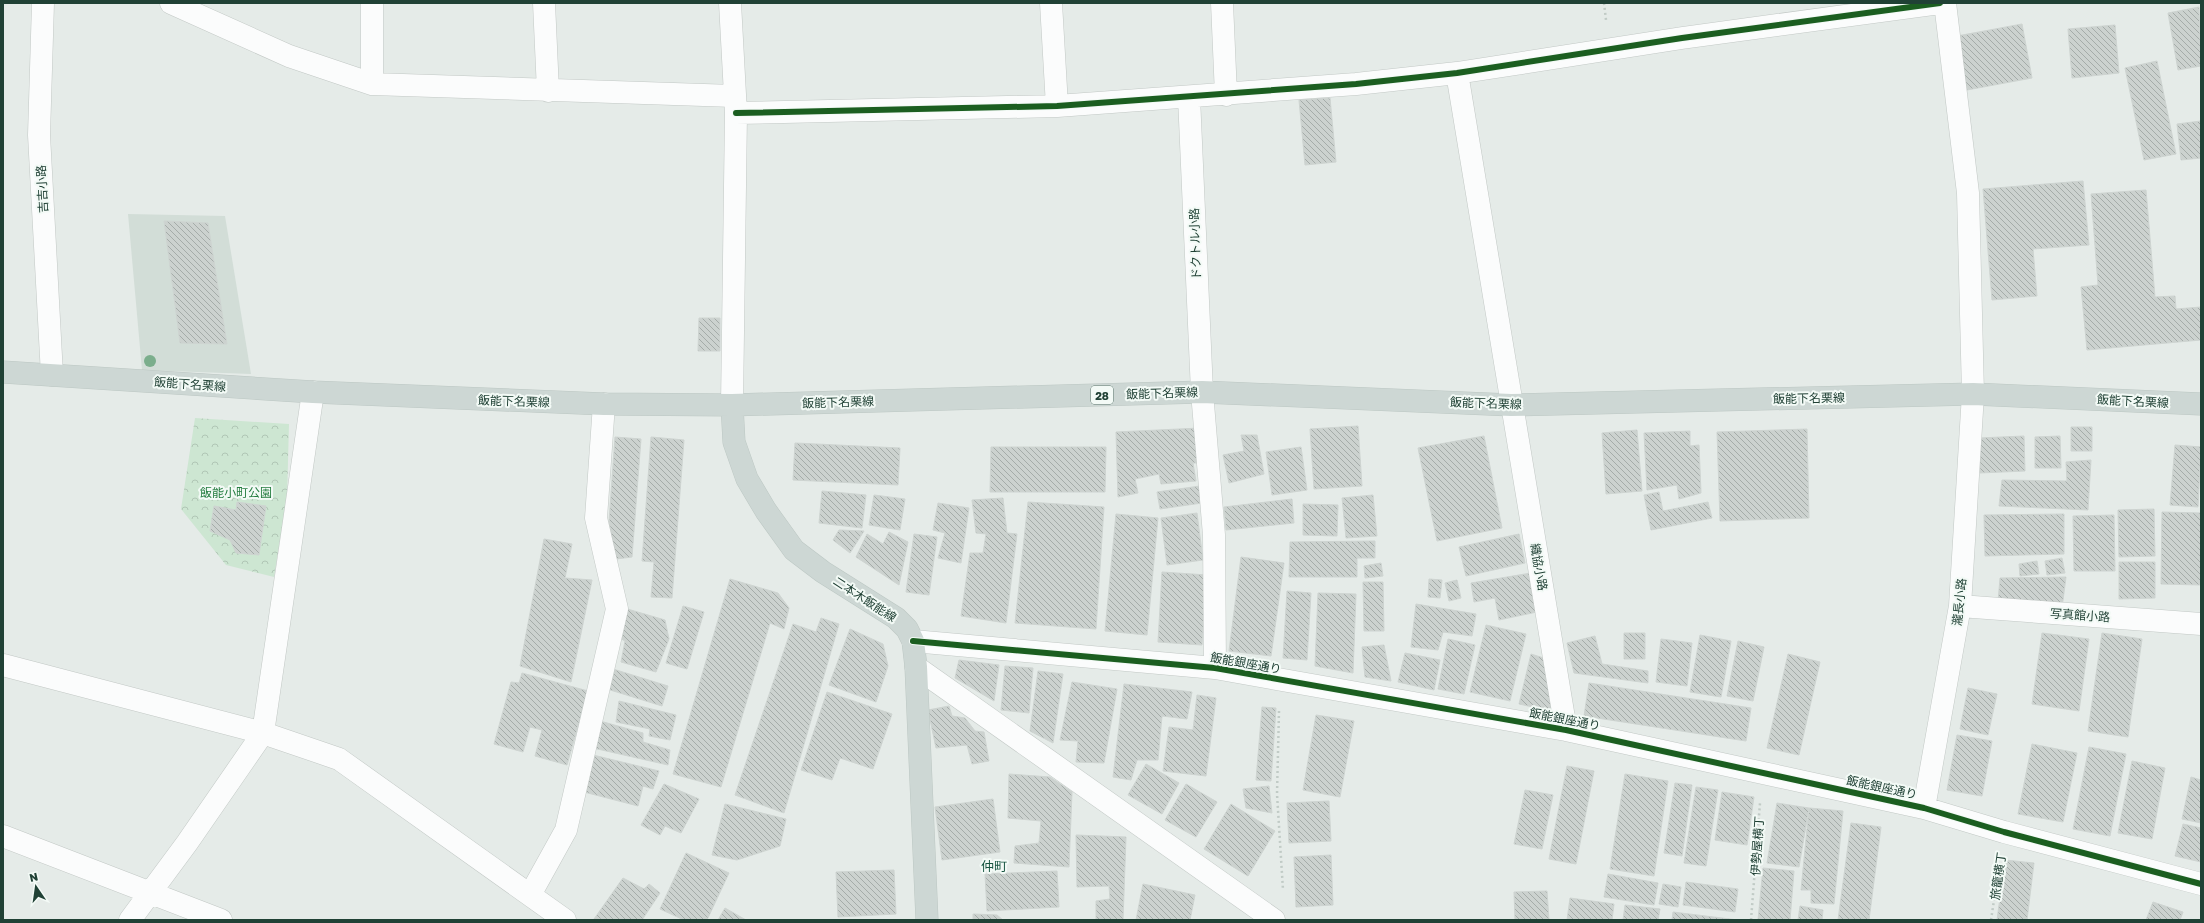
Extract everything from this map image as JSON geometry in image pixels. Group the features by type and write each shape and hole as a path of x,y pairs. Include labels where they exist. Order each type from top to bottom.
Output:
{"main road":[{"name":"飯能下名栗線","path":"3,372 314,392 604,404 732,405 1202,392 1511,405 1973,394 2201,404"},
{"name":"二本木飯能線","path":"732,405 734,442 747,480 766,511 794,550 823,572 896,618 907,629 913,642 916,667 927,920"}],"street":[{"name":"吉吉小路","path":"43,3 39,135 52,375"},
{"path":"171,3 289,56 372,84 548,91 735,105 1056,106 1226,95 1356,84 1457,73 1682,38 1938,3"},
{"path":"372,3 372,84"},
{"path":"544,3 548,91"},
{"path":"730,3 735,105 732,405"},
{"path":"1051,3 1056,106"},
{"path":"1222,3 1226,95"},
{"name":"瀧長小路","path":"1924,808 1960,606 1973,394 1968,193 1938,3"},
{"name":"織協小路","path":"1457,73 1566,730"},
{"name":"ドクトル小路","path":"1189,97 1202,392 1214,535 1215,668"},
{"path":"130,920 263,733 314,392"},
{"path":"530,895 566,830 617,609 596,518 604,404"},
{"name":"写真館小路","path":"1960,606 2201,624"},
{"name":"飯能銀座通り","path":"913,642 1215,668 1566,730 1924,808 2004,832 2201,884"},
{"path":"3,665 263,733 339,759 565,920"},
{"path":"916,667 1274,920"},
{"path":"3,836 151,892 194,911 220,920"}],"path":[{"path":"1280,680 1277,794 1284,896"}],"shaded area":[{"path":"128,214 225,216 251,374 142,370"}],"green space":[{"name":"飯能小町公園","path":"195,418 289,424 287,499 274,577 226,565 181,509"}],"building":[{"path":"2199,7 2201,66 2178,70 2168,13"},
{"path":"2022,24 2032,78 1967,90 1957,36"},
{"path":"2115,25 2119,73 2072,78 2068,29"},
{"path":"2157,61 2176,154 2144,160 2125,68"},
{"path":"1330,98 1336,162 1305,165 1299,100"},
{"path":"2201,121 2201,158 2181,160 2177,124"},
{"path":"2083,181 2089,245 2033,249 2037,296 1992,300 1983,189"},
{"path":"2146,190 2155,297 2175,296 2176,309 2201,307 2201,340 2087,350 2081,287 2098,285 2091,194"},
{"path":"164,221 208,223 227,344 180,343"},
{"path":"699,318 720,318 720,351 698,351"},
{"path":"1358,426 1362,486 1314,489 1310,429"},
{"path":"2071,427 2092,427 2092,451 2071,451"},
{"path":"1200,428 1202,463 1193,463 1196,481 1161,484 1159,474 1135,479 1138,493 1118,497 1116,432"},
{"path":"1807,429 1809,518 1720,521 1717,432"},
{"path":"1637,430 1642,491 1606,494 1602,433"},
{"path":"1690,431 1690,446 1699,445 1701,493 1679,499 1677,485 1647,490 1644,433"},
{"path":"1241,435 1257,435 1264,474 1229,483 1223,455 1244,451"},
{"path":"1484,436 1502,528 1437,541 1418,448"},
{"path":"2024,436 2025,471 1980,473 1979,438"},
{"path":"2060,436 2061,468 2035,468 2035,437"},
{"path":"615,437 641,439 632,557 616,559 609,522"},
{"path":"651,437 684,440 672,598 651,597 654,562 642,561"},
{"path":"795,443 900,448 898,485 793,480"},
{"path":"2175,445 2201,447 2198,507 2170,505"},
{"path":"991,447 1106,447 1105,492 990,492"},
{"path":"1301,447 1307,490 1272,495 1266,452"},
{"path":"2091,460 2088,510 1999,506 2002,480 2067,481 2066,462"},
{"path":"1200,486 1202,503 1160,509 1157,492"},
{"path":"822,491 866,495 862,528 819,523"},
{"path":"1659,492 1663,511 1708,502 1712,518 1651,530 1644,495"},
{"path":"874,495 905,499 900,530 869,525"},
{"path":"1373,495 1377,536 1346,538 1342,498"},
{"path":"1003,498 1007,533 1017,534 1006,623 961,616 970,553 983,553 986,534 976,533 972,500"},
{"path":"1292,499 1294,523 1226,530 1224,507"},
{"path":"237,502 266,506 259,555 236,553 230,540 210,531 214,506 236,510"},
{"path":"1028,502 1104,507 1096,629 1015,623"},
{"path":"938,503 969,508 961,563 938,558 945,533 933,530"},
{"path":"1303,504 1338,505 1337,536 1303,535"},
{"path":"2154,509 2155,556 2119,557 2118,510"},
{"path":"2162,512 2201,513 2201,585 2161,584"},
{"path":"1197,513 1203,560 1167,565 1161,518"},
{"path":"1116,514 1158,518 1147,635 1105,631"},
{"path":"2064,514 2064,554 1985,556 1984,515"},
{"path":"2114,515 2115,571 2074,571 2073,516"},
{"path":"839,530 864,531 850,553 833,540"},
{"path":"889,532 908,542 899,585 856,557 867,534 883,544"},
{"path":"914,534 937,537 929,595 906,592"},
{"path":"1519,534 1525,563 1466,576 1459,547"},
{"path":"544,539 572,544 565,578 592,580 571,682 520,666"},
{"path":"1375,541 1375,558 1357,558 1357,577 1289,577 1290,542"},
{"path":"1241,557 1284,563 1271,656 1229,651"},
{"path":"2062,558 2065,573 2047,575 2045,561"},
{"path":"2037,561 2039,574 2020,576 2019,564"},
{"path":"2119,562 2155,562 2155,598 2119,599"},
{"path":"1381,563 1383,576 1365,578 1364,566"},
{"path":"1162,572 1207,575 1202,645 1158,642"},
{"path":"1531,573 1537,612 1499,620 1495,598 1474,602 1471,583"},
{"path":"2066,577 2062,608 1998,602 2000,578"},
{"path":"730,579 778,593 789,608 784,629 770,623 721,787 673,774"},
{"path":"1429,579 1442,580 1440,598 1428,597"},
{"path":"1457,580 1461,598 1449,601 1445,583"},
{"path":"1363,582 1383,582 1384,631 1364,631"},
{"path":"1287,591 1311,593 1307,660 1283,658"},
{"path":"1318,593 1356,594 1353,673 1315,666"},
{"path":"1416,604 1476,614 1472,636 1443,632 1438,650 1411,647"},
{"path":"683,606 704,612 687,669 666,663"},
{"path":"624,608 665,620 669,639 656,672 621,662 625,641 618,637"},
{"path":"821,618 839,624 784,813 735,795 793,624 816,632"},
{"path":"1486,625 1526,634 1510,701 1470,692"},
{"path":"850,629 883,644 888,666 876,702 829,685"},
{"path":"1624,633 1645,633 1645,659 1624,659"},
{"path":"2042,633 2089,639 2079,711 2032,704"},
{"path":"2102,633 2142,639 2128,737 2088,731"},
{"path":"1700,635 1731,641 1721,697 1690,692"},
{"path":"1595,636 1602,664 1648,671 1648,683 1574,673 1567,643"},
{"path":"1448,639 1475,645 1464,694 1438,689"},
{"path":"1661,639 1692,643 1687,686 1656,682"},
{"path":"1738,641 1764,647 1753,701 1727,696"},
{"path":"1384,645 1391,681 1365,677 1362,647"},
{"path":"1405,653 1440,660 1434,690 1398,682"},
{"path":"1531,654 1550,660 1555,690 1551,711 1519,704"},
{"path":"1788,654 1820,662 1799,755 1767,748"},
{"path":"959,660 999,665 994,701 955,678"},
{"path":"1005,666 1033,668 1029,713 1001,710"},
{"path":"613,669 668,686 662,706 607,689"},
{"path":"1038,671 1063,674 1053,743 1030,731"},
{"path":"522,673 588,691 567,765 535,756 542,730 530,727 523,752 494,744 511,682 519,683"},
{"path":"1072,682 1117,689 1104,763 1076,762 1078,741 1060,740"},
{"path":"1589,683 1751,708 1746,741 1584,716"},
{"path":"1124,684 1192,692 1187,719 1162,716 1158,760 1137,760 1131,780 1113,777"},
{"path":"1968,688 1997,694 1988,735 1960,729"},
{"path":"827,692 892,714 873,769 840,758 832,780 801,770"},
{"path":"1197,695 1216,698 1206,776 1163,771 1169,727 1193,730"},
{"path":"619,701 676,715 670,740 649,736 650,729 616,722"},
{"path":"949,706 952,716 965,718 975,731 984,732 989,761 972,764 967,745 936,748 928,710"},
{"path":"1262,707 1276,708 1271,781 1256,780"},
{"path":"1316,715 1354,721 1340,797 1303,790"},
{"path":"600,721 643,733 643,742 670,750 668,765 593,748"},
{"path":"1957,735 1992,741 1982,796 1947,790"},
{"path":"2032,744 2077,753 2063,822 2018,814"},
{"path":"2089,747 2126,754 2110,836 2073,829"},
{"path":"593,755 659,771 653,789 643,786 638,806 584,792"},
{"path":"2132,761 2165,768 2152,839 2118,833"},
{"path":"1146,764 1179,783 1162,814 1128,795"},
{"path":"1567,766 1594,771 1576,864 1549,859"},
{"path":"1009,774 1050,777 1072,792 1069,867 1014,863 1015,846 1039,843 1041,821 1008,818"},
{"path":"1625,774 1668,781 1654,876 1610,869"},
{"path":"2191,777 2201,780 2201,823 2182,819"},
{"path":"1675,783 1692,785 1682,856 1664,853"},
{"path":"664,784 699,799 681,833 665,826 660,835 641,825"},
{"path":"1186,784 1217,802 1196,837 1165,820"},
{"path":"1269,786 1272,813 1246,808 1243,789"},
{"path":"1696,787 1718,790 1706,866 1684,863"},
{"path":"1525,790 1553,795 1542,849 1514,844"},
{"path":"1722,792 1754,797 1747,845 1715,840"},
{"path":"993,799 1000,852 942,860 935,807"},
{"path":"1329,801 1331,841 1289,843 1287,803"},
{"path":"1777,803 1809,808 1799,867 1767,863"},
{"path":"725,804 786,819 780,846 737,860 712,855"},
{"path":"1231,804 1275,831 1248,876 1204,849"},
{"path":"1809,808 1843,811 1834,904 1811,903 1811,890 1801,890"},
{"path":"1851,823 1881,827 1869,920 1838,920"},
{"path":"2183,824 2201,828 2201,862 2175,856"},
{"path":"1076,835 1126,837 1123,920 1096,920 1096,901 1110,899 1109,886 1077,887"},
{"path":"686,853 729,873 707,920 684,920 660,909"},
{"path":"1331,855 1333,905 1296,907 1294,857"},
{"path":"2005,860 2034,863 2027,920 1997,920"},
{"path":"1763,868 1794,871 1790,920 1758,920"},
{"path":"894,870 896,914 838,917 836,872"},
{"path":"1057,871 1059,907 987,911 985,874"},
{"path":"1608,874 1658,883 1654,905 1604,897"},
{"path":"623,878 644,889 649,884 660,893 642,920 594,919"},
{"path":"1686,882 1738,889 1735,912 1683,905"},
{"path":"1143,884 1195,895 1190,920 1136,920"},
{"path":"1663,884 1681,887 1678,907 1659,904"},
{"path":"1547,891 1549,920 1515,920 1514,892"},
{"path":"1570,898 1614,904 1612,920 1567,920"},
{"path":"2153,902 2183,912 2180,920 2146,920"},
{"path":"1625,905 1660,909 1658,920 1623,920"},
{"path":"1800,906 1823,910 1822,920 1798,920"},
{"path":"725,908 746,920 718,920"},
{"path":"1673,912 1738,920 1672,920"},
{"path":"973,914 997,915 1003,920 973,920"}],"cycle path":[{"path":"736,113 1057,106 1356,84 1457,73 1682,38 1940,3"},
{"path":"913,641 1215,668 1566,730 1924,808 2004,832 2201,884"}],"district":[{"name":"仲町","path":"994,866"}]}
